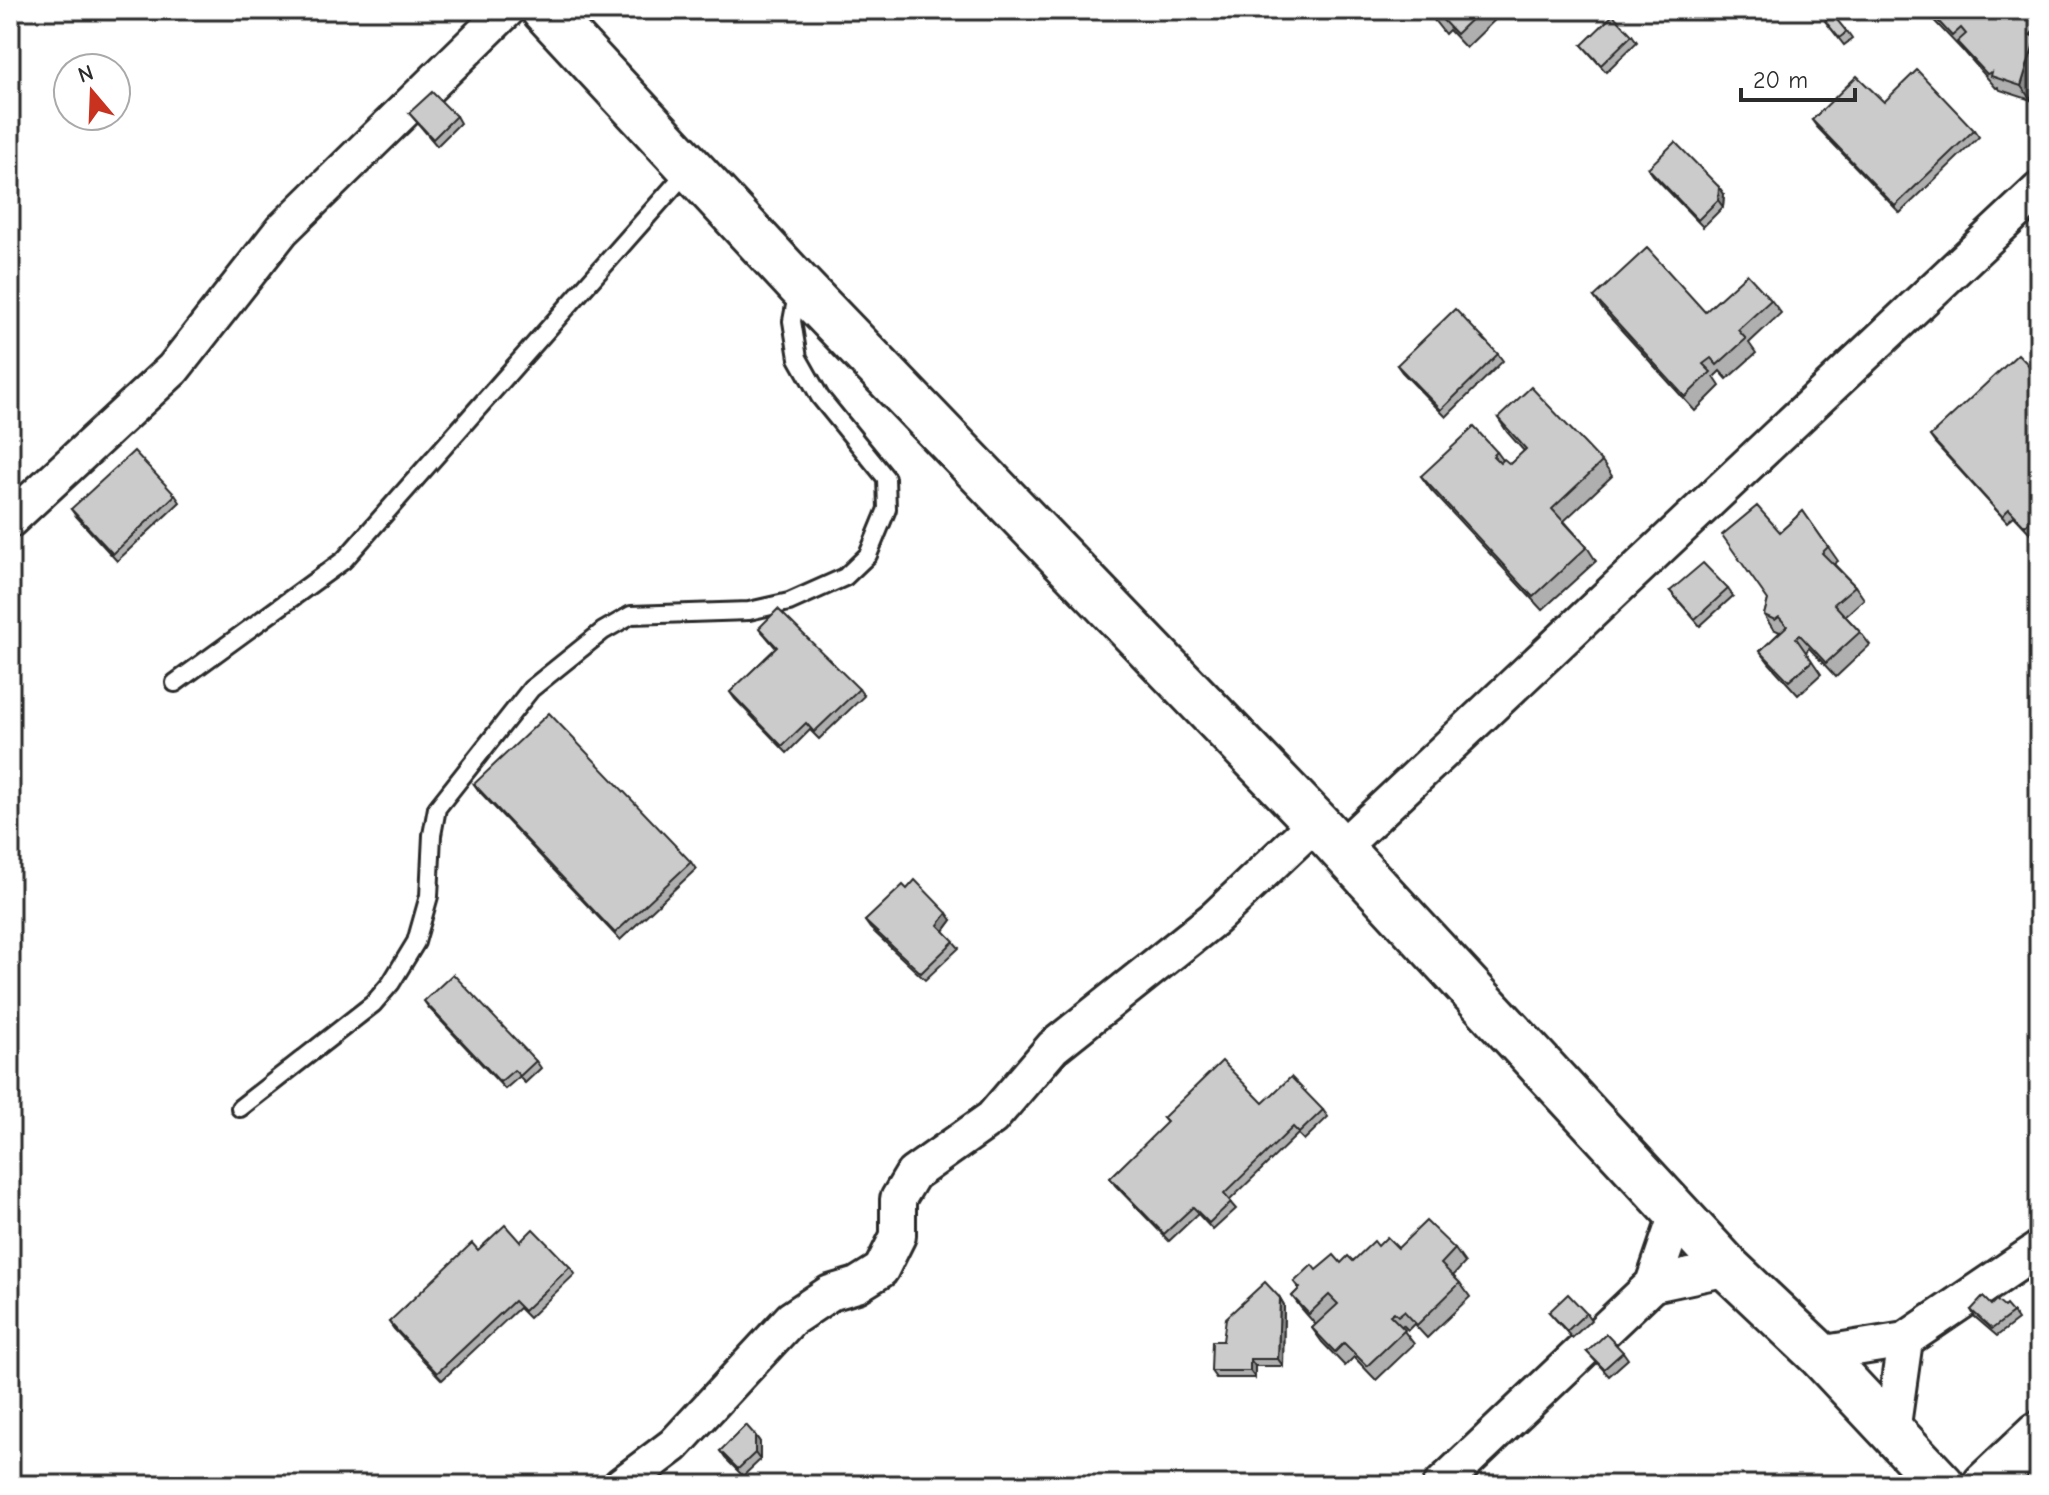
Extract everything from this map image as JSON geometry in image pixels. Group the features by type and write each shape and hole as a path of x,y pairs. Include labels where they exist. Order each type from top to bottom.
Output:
{"street":[{"path":"10,520 173,369 282,230 507,10"},
{"path":"564,19 691,167 799,285 1328,836 1728,1268 1819,1354 1942,1485"},
{"path":"621,1485 674,1445 791,1319 830,1293 857,1285 881,1270 893,1253 900,1221 898,1199 913,1174 992,1118 1053,1047 1215,918 1328,836 2039,190"},
{"path":"1441,1485 1653,1284 1677,1214"},
{"path":"1819,1354 1905,1340 2039,1249"},
{"path":"1653,1284 1728,1268"},
{"path":"1892,1432 1905,1340"},
{"path":"1985,1485 2039,1434"}],"lane":[{"path":"175,683 344,560 691,167"},
{"path":"240,1108 373,1004 391,983 416,942 422,924 429,896 432,835 437,808 531,689 603,631 631,615 749,611 789,602 845,577 868,555 887,509 886,478 820,397 798,358 792,321 799,285"}],"building":[{"path":"1426,10 1481,10 1456,34 1439,16 1435,21"},
{"path":"1928,10 2039,10 2039,30 2037,28 2030,35 2036,37 2021,86 1991,76 1992,72 1987,74 1957,42 1966,34 1961,28 1952,36"},
{"path":"1613,15 1632,35 1601,65 1582,45"},
{"path":"1833,15 1847,32 1839,38 1825,21"},
{"path":"1917,70 1974,130 1895,206 1812,120 1857,76 1884,102"},
{"path":"432,92 456,116 433,139 409,113"},
{"path":"1675,142 1719,187 1718,200 1698,220 1648,168"},
{"path":"1647,248 1705,312 1747,274 1771,300 1738,330 1746,339 1717,365 1711,358 1703,364 1711,372 1685,397 1594,297"},
{"path":"1455,309 1498,354 1441,410 1397,365"},
{"path":"2018,354 2039,376 2039,512 2025,526 2009,509 2002,516 1930,436"},
{"path":"1531,387 1602,462 1552,509 1587,547 1533,597 1421,476 1474,427 1497,452 1493,456 1500,463 1504,459 1510,464 1526,449 1498,418"},
{"path":"134,451 175,495 113,554 71,509"},
{"path":"1757,506 1780,532 1803,511 1828,547 1822,553 1855,586 1834,604 1860,632 1826,663 1800,635 1796,638 1812,661 1789,681 1760,651 1787,626 1779,617 1775,620 1764,615 1768,600 1722,535"},
{"path":"1703,563 1728,589 1695,619 1670,591"},
{"path":"778,609 859,689 814,732 806,723 782,746 730,692 777,647 759,628"},
{"path":"549,713 691,862 615,933 474,784"},
{"path":"915,880 947,913 938,925 954,941 921,973 865,921 903,885 907,889"},
{"path":"2039,906 2039,925 2030,915"},
{"path":"453,974 536,1061 520,1076 514,1070 500,1082 424,1001"},
{"path":"1222,1061 1263,1103 1291,1077 1323,1110 1299,1133 1293,1127 1224,1194 1231,1202 1209,1223 1193,1207 1164,1234 1110,1178 1167,1122 1163,1118"},
{"path":"1426,1221 1455,1249 1441,1264 1460,1283 1417,1325 1404,1311 1398,1316 1394,1312 1390,1315 1405,1330 1367,1366 1344,1343 1335,1352 1312,1328 1338,1304 1329,1295 1309,1314 1292,1296 1300,1288 1294,1282 1312,1265 1316,1270 1334,1255 1341,1263 1348,1256 1353,1261 1374,1241 1378,1246 1387,1237 1398,1248"},
{"path":"505,1225 520,1242 533,1229 570,1267 524,1311 514,1301 437,1373 389,1322 472,1243 478,1250"},
{"path":"1265,1282 1280,1298 1278,1359 1250,1359 1250,1371 1211,1371 1212,1341 1223,1341 1226,1318"},
{"path":"1568,1294 1586,1313 1567,1331 1549,1312"},
{"path":"1983,1297 1991,1305 1996,1300 2004,1307 2006,1305 2013,1313 1992,1329 1971,1310"},
{"path":"1606,1334 1623,1352 1604,1369 1587,1352"},
{"path":"746,1425 755,1435 755,1453 738,1469 720,1451"}]}
